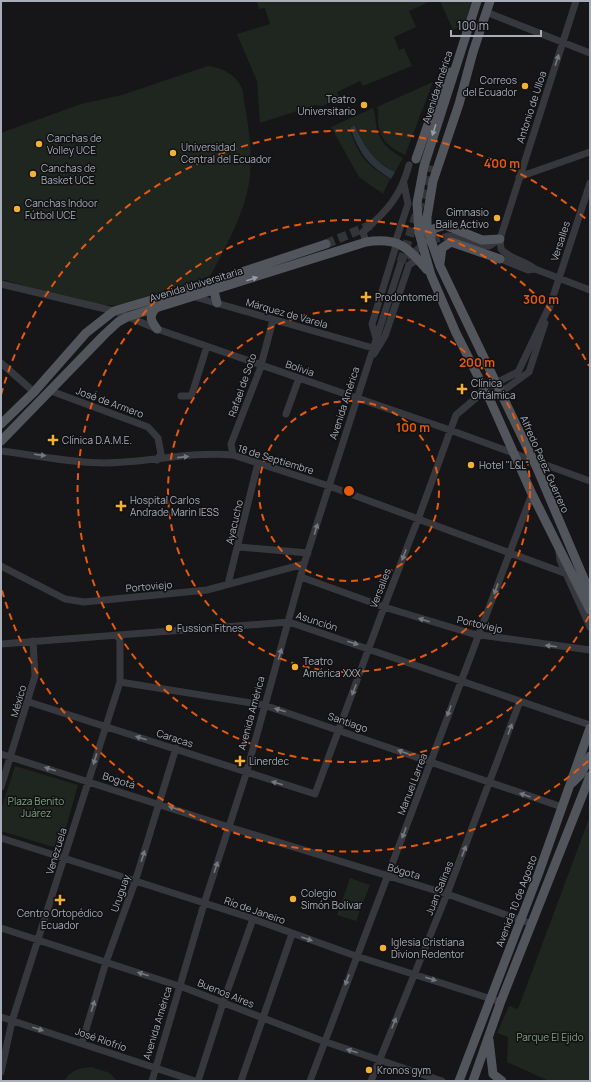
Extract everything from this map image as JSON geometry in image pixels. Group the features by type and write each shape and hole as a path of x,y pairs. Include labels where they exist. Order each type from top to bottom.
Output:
{"main road":[{"name":"Avenida América","path":"431,274 419,233 417,203 427,154 477,1"},
{"path":"432,166 490,1"},
{"path":"430,240 426,223 431,190 459,104 473,52"},
{"path":"412,162 443,81 455,66"},
{"path":"430,240 433,229 445,225 482,240 500,239"},
{"name":"Alfredo Perez Guerrero","path":"430,240 440,266 532,460 567,540 586,591"},
{"name":"Avenida Universitaria","path":"1,441 51,392 105,334 118,322 127,317 195,297 366,242 397,243"},
{"path":"440,266 442,248 451,242 500,259"},
{"path":"397,243 411,251 431,274 456,333 486,393 532,494 559,547 570,576 586,591 590,610"},
{"name":"Avenida Universitaria","path":"1,424 34,392 86,332 114,311 218,280 326,244"},
{"path":"217,303 214,291 218,280"},
{"path":"155,309 151,316 157,329"},
{"path":"567,540 574,546 583,569 590,576"},
{"name":"Avenida 10 de Agosto","path":"460,1081 570,787 590,728"},
{"path":"583,793 570,787 582,774 590,756"},
{"path":"473,1081 501,1002 590,776"},
{"path":"488,1036 493,1074 502,1081"}],"street":[{"name":"Antonio de Ulloa","path":"500,239 576,1"},
{"path":"486,12 590,53"},
{"path":"520,177 590,152"},
{"path":"366,242 363,232 379,218 392,202 404,184 412,162"},
{"name":"Versalles","path":"315,794 456,415 476,398 497,388 515,383 529,372 590,183"},
{"name":"Avenida América","path":"376,339 372,324 408,204 404,184"},
{"path":"448,236 456,237 476,245 500,259 528,270 535,269"},
{"path":"476,245 489,246 500,239 502,249 505,253 529,264 535,269 590,290"},
{"name":"Avenida América","path":"368,364 385,336 409,264 415,260 421,262"},
{"name":"Avenida América","path":"152,1081 204,904 246,774 304,564 356,398 400,265"},
{"name":"Bolivia","path":"1,284 114,311 157,329 450,430 590,481"},
{"name":"Márquez de Varela","path":"195,297 373,348"},
{"name":"Rafael de Soto","path":"233,455 232,444 261,365 273,320"},
{"path":"181,396 190,396 192,394 207,346"},
{"path":"1,363 34,392"},
{"path":"286,414 299,378"},
{"name":"José de Armero","path":"51,392 148,427 158,438 161,454 156,460"},
{"name":"18 de Septiembre","path":"1,451 104,463 216,454 233,455 329,486 418,519"},
{"name":"Ayacucho","path":"228,584 258,463"},
{"name":"Manuel Larrea","path":"310,1081 356,956 388,877 460,680 479,636 532,494"},
{"path":"418,519 570,576 590,627"},
{"path":"238,547 308,553"},
{"name":"Portoviejo","path":"1,566 57,595 75,601 207,590 304,564"},
{"name":"Portoviejo","path":"301,577 384,607 479,636 590,650"},
{"name":"Asunción","path":"1,644 289,622 370,648 590,725"},
{"name":"Venezuela","path":"1,1072 12,1021 120,682 120,640 117,636"},
{"name":"México","path":"1,787 29,702 35,676 33,641"},
{"name":"Santiago","path":"120,682 264,705 430,760 491,783 562,807"},
{"name":"Juan Salinas","path":"371,1081 447,896 491,783 520,701"},
{"name":"Caracas","path":"29,702 176,748 246,774 315,794"},
{"name":"Uruguay","path":"82,1043 106,962 134,882 176,748"},
{"name":"Bogotá","path":"1,754 230,827"},
{"name":"Bógota","path":"230,827 447,896 519,922 532,924"},
{"name":"Río de Janeiro","path":"1,838 253,919 356,956 501,1002"},
{"path":"197,1081 253,919"},
{"name":"Buenos Aires","path":"1,928 180,986 324,1042 442,1081"},
{"path":"242,1081 292,934"},
{"name":"José Riofrío","path":"1,1017 197,1081"}],"green space":[{"path":"257,1 431,1 409,11 416,27 394,37 399,50 404,48 412,66 363,86 360,81 337,92 340,98 322,106 315,105 260,123 257,81 237,34 270,24 265,8 259,9"},
{"path":"440,1 472,1 465,23 453,30"},
{"path":"208,66 223,70 233,76 240,84 243,92 249,132 251,163 247,195 243,207 228,243 210,276 119,305 105,305 75,300 1,279 1,133 81,104 122,95"},
{"path":"433,82 405,155 383,139 379,128 377,107"},
{"path":"373,108 377,130 382,140 393,152 403,158 395,172 381,163 370,153 362,141 356,125 349,128 356,146 364,158 374,168 390,179 383,194 359,177 331,127"},
{"name":"Plaza Benito Juárez","path":"15,766 78,785 60,849 1,831 1,810"},
{"name":"Parque El Ejido","path":"590,816 590,1081 549,1081 507,1062 508,1037 497,1033 509,1006 518,1009"},
{"path":"350,878 370,885 356,921 337,915"},
{"path":"91,1067 110,1073 117,1081 64,1081 69,1074 76,1070"}],"shaded area":[{"path":"355,125 366,147 375,159 395,172 391,179 370,163 361,152 350,128"}],"tunnel":[{"path":"401,262 432,166"},
{"path":"326,244 371,225"},
{"path":"400,265 401,262 427,242 448,236"}],"place":[{"name":"Correos del Ecuador","path":"525,86"},
{"name":"Teatro Universitario","path":"364,105"},
{"name":"Canchas de Volley UCE","path":"39,144"},
{"name":"Universidad Central del Ecuador","path":"173,153"},
{"name":"Canchas de Basket UCE","path":"33,174"},
{"name":"Canchas Indoor Fútbol UCE","path":"17,209"},
{"name":"Gimnasio Baile Activo","path":"497,218"},
{"name":"Prodontomed","path":"366,297"},
{"name":"Clínica Oftálmica","path":"462,389"},
{"name":"Clínica D.A.M.E.","path":"53,440"},
{"name":"Hotel \"L&L\"","path":"471,465"},
{"name":"Hospital Carlos Andrade Marin IESS","path":"121,506"},
{"name":"Fussion Fitnes","path":"169,628"},
{"name":"Teatro América XXX","path":"295,667"},
{"name":"Linerdec","path":"240,761"},
{"name":"Colegio Simón Bolivar","path":"293,899"},
{"name":"Centro Ortopédico Ecuador","path":"60,900"},
{"name":"Iglesia Cristiana Divion Redentor","path":"383,948"},
{"name":"Kronos gym","path":"369,1070"}]}
